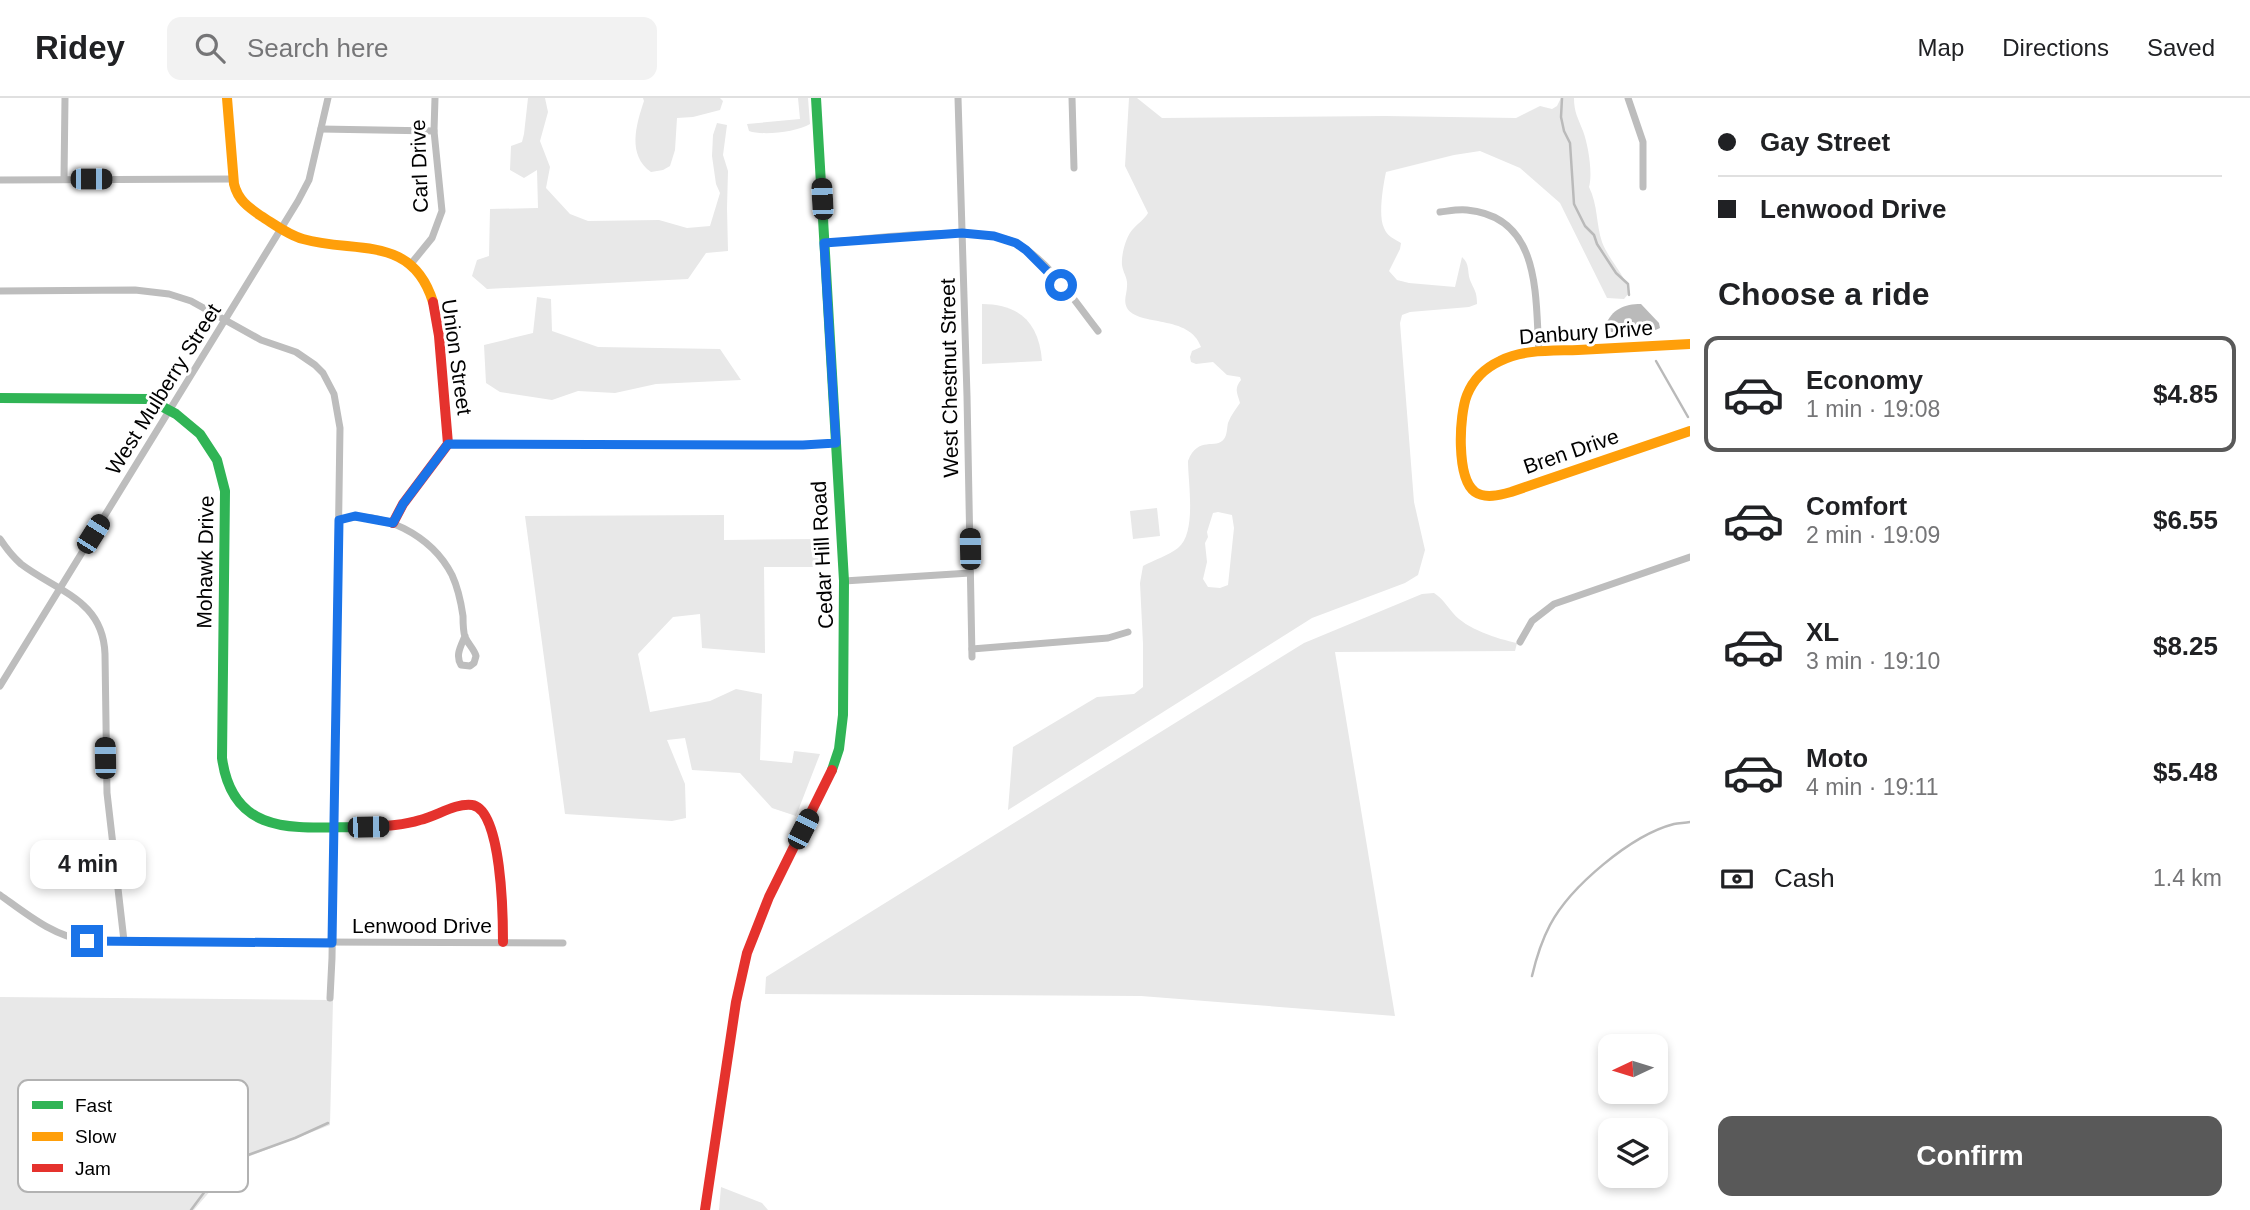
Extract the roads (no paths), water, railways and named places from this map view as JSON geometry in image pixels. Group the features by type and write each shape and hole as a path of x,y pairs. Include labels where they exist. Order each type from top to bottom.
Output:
{"street":[{"path":"64,179 65,98"},
{"name":"Union Street","path":"227,98 233,179 239,200 282,229 304,239 384,249 395,254 411,265 425,284 435,308 448,444 403,504 393,523"},
{"name":"West Mulberry Street","path":"0,686 282,229 309,180 328,98"},
{"name":"Carl Drive","path":"411,265 432,238 442,211 434,131 435,98"},
{"name":"Cedar Hill Road","path":"705,1210 736,1002 747,953 769,897 824,788 839,749 843,715 844,581 816,98"},
{"name":"West Chestnut Street","path":"958,98 972,653 1108,638 1128,632"},
{"path":"1072,98 1074,168"},
{"path":"1628,98 1643,142 1643,187"},
{"path":"321,130 434,131"},
{"path":"0,180 233,179"},
{"path":"1440,212 1465,210 1483,213 1518,236 1527,251 1533,271 1539,352"},
{"path":"824,243 962,233 994,236 1016,243 1054,276 1098,331"},
{"path":"0,291 82,289 162,293 191,301 261,340 296,352 323,373 329,383 340,416 330,998"},
{"name":"Danbury Drive","path":"1469,485 1463,467 1460,424 1463,403 1480,375 1499,362 1539,352 1690,344"},
{"name":"Mohawk Drive","path":"0,398 148,399 194,427 205,438 217,457 224,479 226,506 222,758 226,779 237,801 266,822 288,827 398,826 469,804 481,809 487,819 496,855 503,942"},
{"name":"Bren Drive","path":"1469,485 1475,494 1490,497 1504,494 1690,431"},
{"path":"448,444 836,443"},
{"path":"339,520 355,516 393,523 425,542 447,566 457,586 465,636"},
{"path":"0,539 19,562 80,602 93,614 104,641 107,793 124,941"},
{"path":"1520,642 1532,621 1555,604 1690,556"},
{"path":"844,581 970,573"},
{"name":"Lenwood Drive","path":"0,895 33,920 71,938 87,941 563,943"}],"waterway":[{"path":"1562,98 1561,117 1570,143 1574,204 1616,273 1628,284 1629,295"},
{"path":"1656,361 1688,417"},
{"path":"1532,976 1550,925 1559,910 1587,879 1603,864 1639,839 1674,824 1690,822"},
{"path":"248,1155 328,1123"},
{"path":"191,1210 204,1192"}]}
